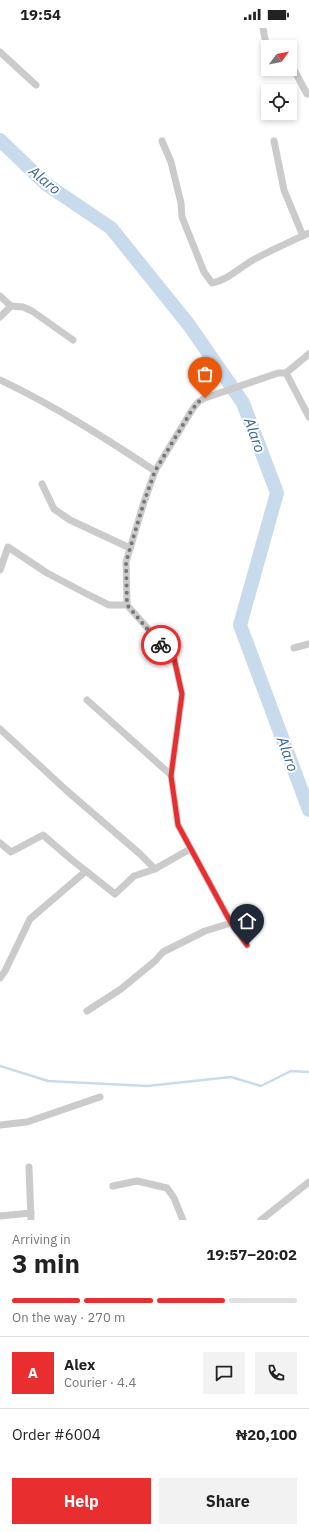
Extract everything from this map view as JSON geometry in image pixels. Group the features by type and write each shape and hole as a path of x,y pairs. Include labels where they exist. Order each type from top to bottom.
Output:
{"street":[{"path":"263,28 265,40"},
{"path":"0,52 36,85"},
{"path":"297,75 307,94 309,94"},
{"path":"162,141 171,162 181,203 182,217 204,272 212,283 218,282 236,272 251,261 306,234 284,190 274,141"},
{"path":"0,296 11,306 23,307 32,311 73,340"},
{"path":"0,317 11,306"},
{"path":"247,945 231,923 178,825 171,776 182,694 174,658 127,605 126,562 155,471 198,402 205,398 278,373 286,373 309,354"},
{"path":"286,373 309,417"},
{"path":"0,380 33,396 83,424 155,471"},
{"path":"42,484 54,509 70,520 130,548"},
{"path":"0,570 8,547 47,573 92,597 109,605 127,605"},
{"path":"294,648 309,644"},
{"path":"86,700 171,776"},
{"path":"0,729 155,869"},
{"path":"0,843 10,852 43,835 115,894 134,876 155,869 190,849"},
{"path":"0,978 5,971 30,919 86,871"},
{"path":"86,1011 121,989 155,961 163,952 205,931 231,923"},
{"path":"0,1125 27,1122 100,1097"},
{"path":"0,1216 31,1216 29,1167"},
{"path":"114,1186 137,1181 167,1188 174,1198 183,1220"},
{"path":"261,1220 309,1182"}],"waterway":[{"name":"Alaro","path":"0,140 46,184 111,228 189,325 243,403 277,493 240,625 309,810"},
{"path":"0,1066 48,1081 147,1086 231,1077 261,1086 291,1071 309,1072"}],"way so far":[{"path":"161,645 127,605 126,562 155,471 196,404 205,398"}],"route":[{"path":"161,645 174,658 182,694 171,776 178,825 184,839 231,923 247,945"}]}
